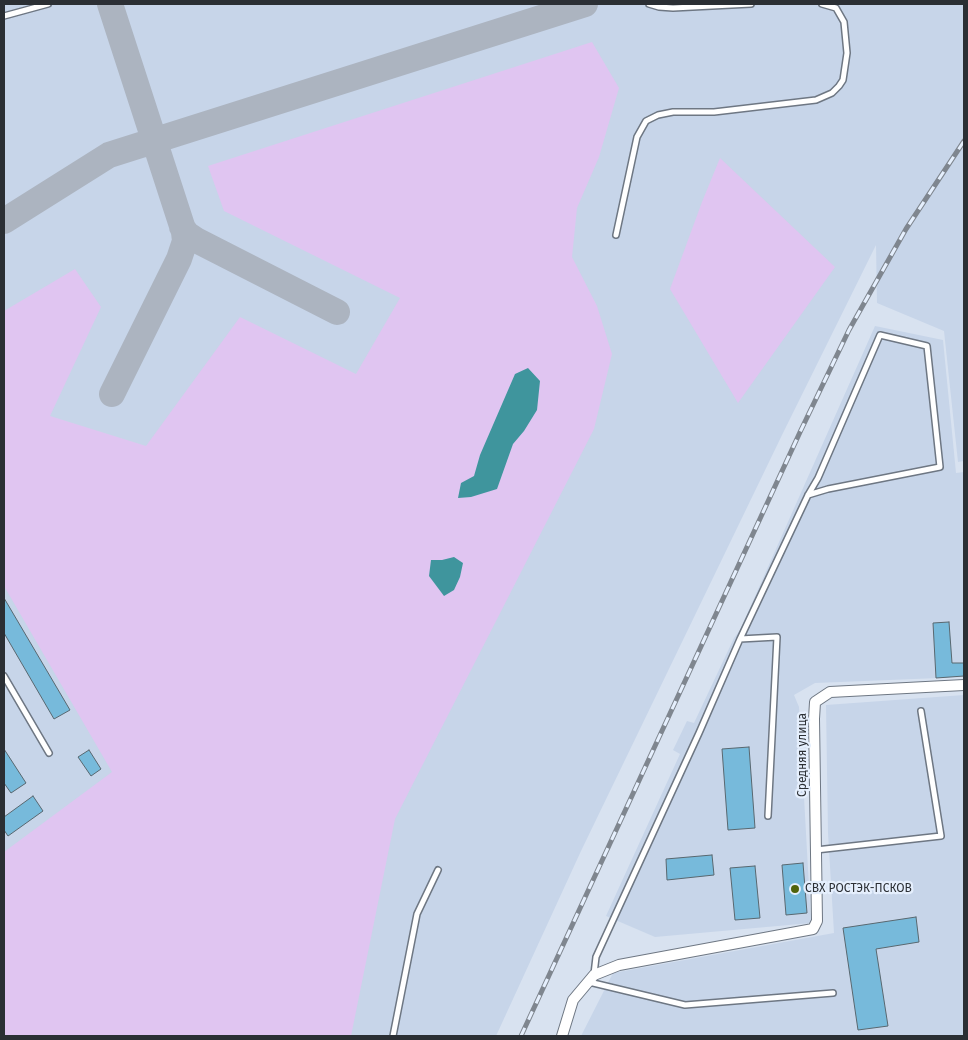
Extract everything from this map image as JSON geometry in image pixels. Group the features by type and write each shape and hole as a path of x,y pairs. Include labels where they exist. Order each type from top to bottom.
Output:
{"street":[{"name":"Средняя улица","path":"592,978 618,965 813,929 817,921 815,702 830,692 964,685"},
{"path":"562,1036 573,1000 592,978"}],"lane":[{"path":"4,16 48,4"},
{"path":"649,4 673,8 751,4"},
{"path":"616,235 637,137 646,121 658,115 673,112 714,112 816,100 832,93 839,86 843,80 847,53 844,22 836,8 822,4"},
{"path":"808,495 828,489 940,467 927,346 880,336 818,478 808,495 740,639 596,957 592,978 684,1005 832,992"},
{"path":"740,639 777,638 768,816"},
{"path":"4,676 49,753"},
{"path":"816,850 941,836 921,711"},
{"path":"394,1036 417,914 438,870"}],"shaded area":[{"path":"4,4 964,4 964,461 958,462 944,331 877,303 876,245 581,851 496,1036 4,1036"},
{"path":"592,42 619,88 599,157 577,208 572,257 597,306 612,354 594,429 395,819 351,1036 4,1036 4,852 112,772 4,586 4,311 75,269 101,307 50,416 146,446 240,317 356,374 400,298 224,211 208,166"},
{"path":"720,158 835,267 738,403 670,289"},
{"path":"875,326 943,340 956,473 964,472 964,677 815,683 794,695 799,707 811,923 655,937 606,916 680,754 673,750 687,721 694,723 734,638 740,630"},
{"path":"964,695 964,1036 581,1036 613,973 834,933 828,833 826,705"}],"water":[{"path":"528,368 540,381 537,410 513,444 497,489 471,497 458,498 461,483 474,476 480,455 515,374"},
{"path":"454,557 463,563 460,577 454,590 444,596 429,576 431,560"}],"building":[{"path":"4,598 70,710 54,719 4,633"},
{"path":"949,622 952,663 964,663 964,676 936,678 933,623"},
{"path":"749,747 755,828 728,830 722,749"},
{"path":"4,749 26,783 11,793 4,783"},
{"path":"89,750 101,769 91,776 78,757"},
{"path":"33,796 43,811 8,836 4,830 4,817"},
{"path":"712,855 714,875 667,880 666,859"},
{"name":"СВХ РОСТЭК-ПСКОВ","path":"803,863 807,913 786,915 782,865"},
{"path":"755,866 760,918 735,920 730,868"},
{"path":"916,917 919,942 876,949 888,1026 858,1030 843,928"}],"taxiway":[{"path":"110,4 184,232 185,241 179,259 112,394"},
{"path":"4,221 109,155 585,4"},
{"path":"182,227 187,234 196,240 337,312"}],"railway":[{"path":"521,1036 849,330 906,229 964,141"}],"place":[{"name":"СВХ РОСТЭК-ПСКОВ","path":"795,889"}]}
